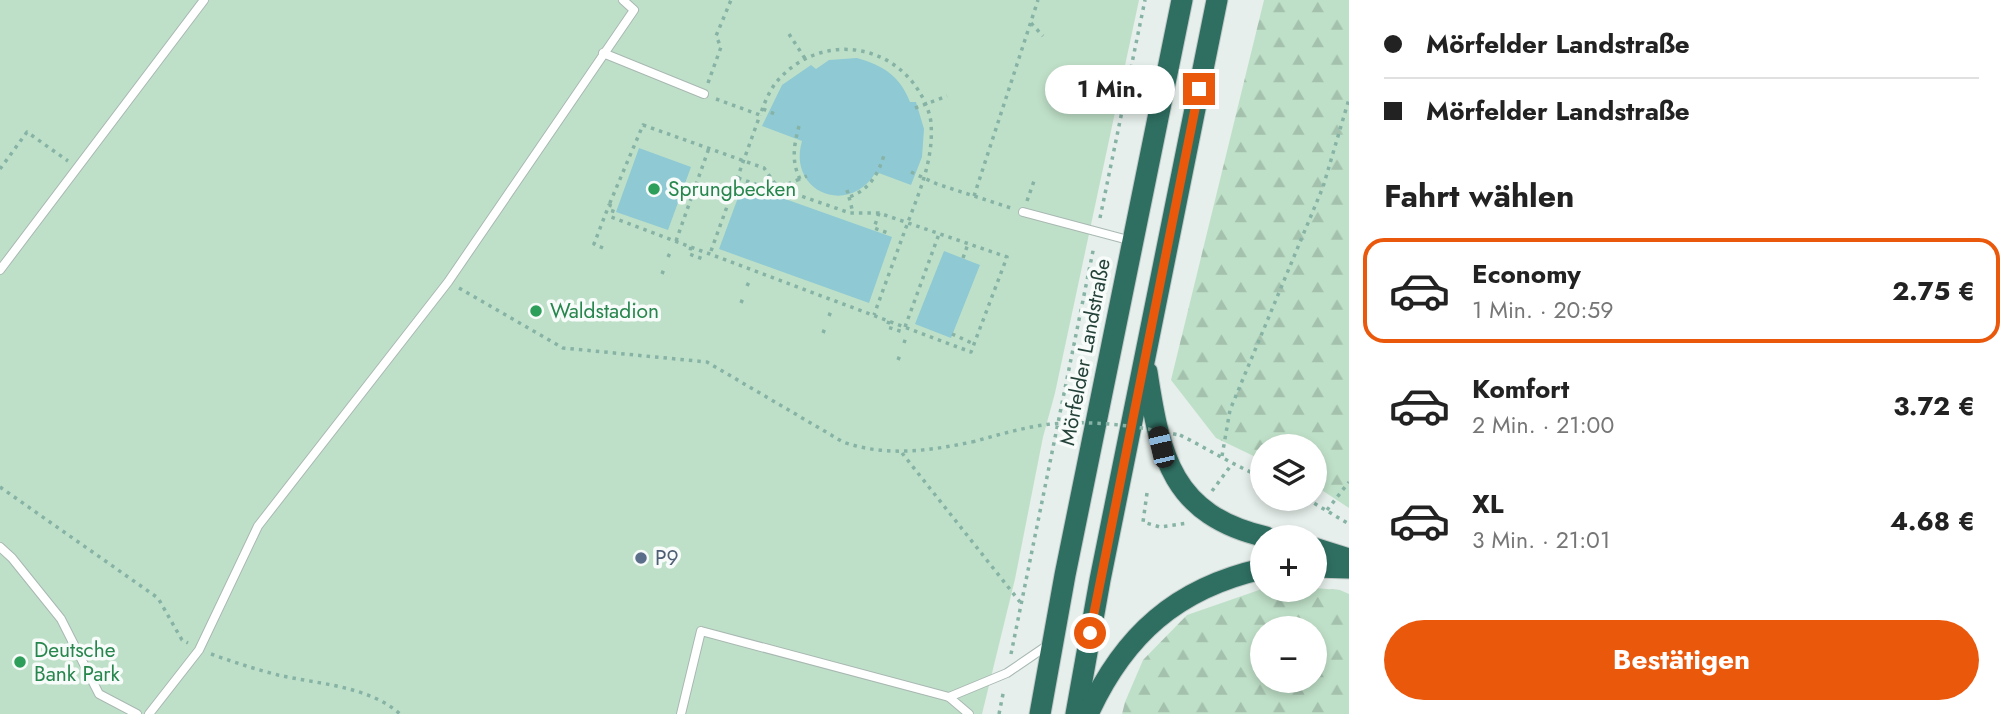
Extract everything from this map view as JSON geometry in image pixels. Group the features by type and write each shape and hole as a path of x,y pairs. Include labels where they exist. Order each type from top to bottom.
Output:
{"highway":[{"name":"Mörfelder Landstraße","path":"1040,714 1182,0"},
{"path":"1076,714 1100,580 1217,0"},
{"path":"1145,356 1161,447 1181,488 1214,517 1250,533"},
{"path":"1327,552 1349,559"},
{"path":"1327,567 1349,568"},
{"path":"1088,714 1131,643 1152,622 1203,587 1250,572"}],"lane":[{"path":"0,270 204,0"},
{"path":"149,714 199,650 258,526 448,282 634,10 623,0"},
{"path":"603,53 704,94"},
{"path":"1023,212 1133,241"},
{"path":"0,547 61,619 99,694 137,714"},
{"path":"681,714 701,631 949,696 969,714"},
{"path":"949,696 1007,673 1053,642"}],"path":[{"path":"732,0 716,36 721,47 704,94 760,115"},
{"path":"974,196 1038,0"},
{"path":"999,714 1145,0"},
{"path":"1031,23 1043,36"},
{"path":"789,34 806,60"},
{"path":"711,251 762,108 780,78 820,53 839,49 862,50 880,55 913,81 931,120 931,152 874,315"},
{"path":"915,108 947,96"},
{"path":"1222,456 1230,410 1323,187 1349,99"},
{"path":"762,108 777,115"},
{"path":"603,248 594,244 609,205 643,125 764,168 778,188 853,214 879,214 1007,257 971,352 904,329 887,327 889,321 874,315 611,217 614,207 609,205"},
{"path":"799,126 793,156 800,179"},
{"path":"0,169 27,132 77,168"},
{"path":"676,241 709,148"},
{"path":"849,197 871,183 884,155"},
{"path":"911,172 1023,212 1034,181"},
{"path":"778,188 807,177"},
{"path":"738,178 755,184 753,188"},
{"path":"847,190 853,214"},
{"path":"879,214 874,228 888,233 887,235"},
{"path":"602,222 608,224"},
{"path":"904,329 939,234"},
{"path":"963,258 968,243"},
{"path":"691,247 689,254 706,260"},
{"path":"668,257 671,251"},
{"path":"747,286 750,280"},
{"path":"448,282 563,348 707,362 844,442 863,449 902,453 972,442 1051,424 1108,424 1179,435 1250,472"},
{"path":"829,316 831,311"},
{"path":"908,317 916,321"},
{"path":"953,334 974,344"},
{"path":"904,343 906,337"},
{"path":"902,453 1021,603"},
{"path":"1206,500 1232,464"},
{"path":"1349,482 1327,510 1349,524"},
{"path":"0,487 158,597 182,640 199,650 247,667 349,690 387,702 400,714"},
{"path":"1147,493 1143,522 1160,527 1187,525 1192,519"}],"green space":[{"name":"Waldstadion","path":"0,0 1139,0 1055,393 1043,437 1015,579 982,714 0,714"},
{"path":"1264,0 1349,0 1349,508 1327,494 1327,434 1250,434 1250,454 1216,438 1171,380"},
{"path":"1327,589 1349,594 1349,714 1122,714 1143,660 1187,615 1250,593 1250,602 1327,602"}],"water":[{"path":"857,58 890,73 901,85 910,102 916,102 924,129 922,157 911,185 876,172 864,186 851,194 836,196 811,185 803,173 800,159 802,141 762,126 782,85 811,65 816,69 829,60"},
{"name":"Sprungbecken","path":"639,148 691,167 668,230 616,212"},
{"path":"743,184 892,237 869,303 719,249"},
{"path":"944,251 980,265 951,338 915,324"}],"place":[{"name":"Sprungbecken","path":"654,189"},
{"name":"Waldstadion","path":"536,311"},
{"name":"P9","path":"641,558"},
{"name":"Deutsche Bank Park","path":"20,662"}],"route":[{"path":"1090,633 1199,89"}]}
